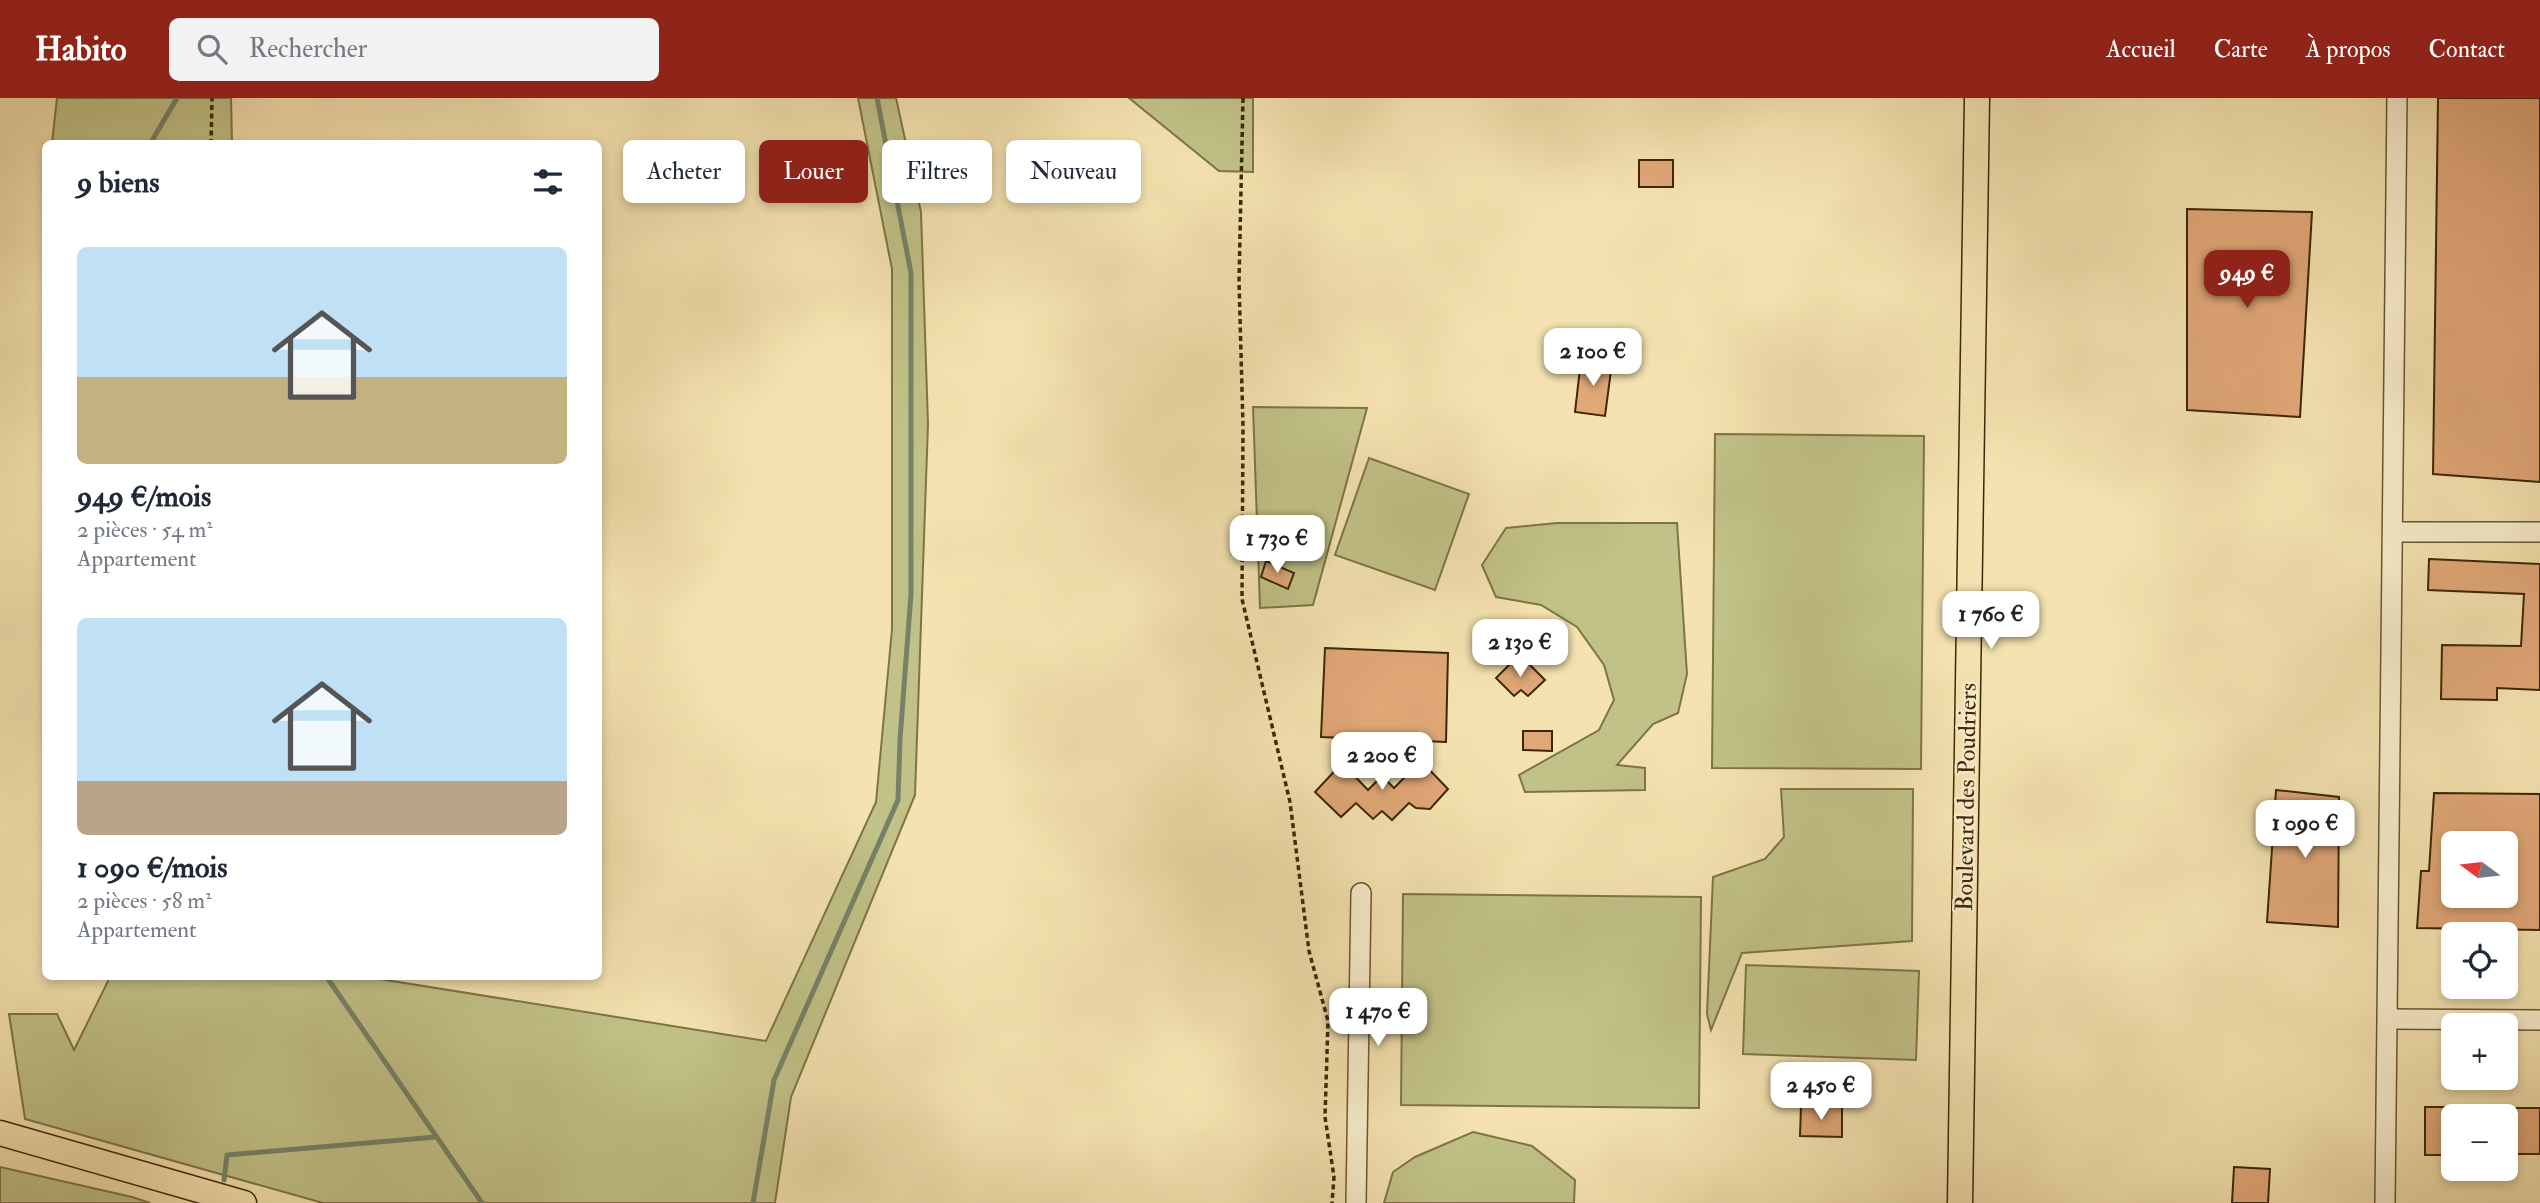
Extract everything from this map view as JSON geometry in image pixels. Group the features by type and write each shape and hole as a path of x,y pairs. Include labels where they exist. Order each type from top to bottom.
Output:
{"main road":[{"name":"Boulevard des Poudriers","path":"1960,1203 1977,98"},
{"path":"0,1133 244,1203"}],"street":[{"path":"2385,1203 2397,98"},
{"path":"2393,532 2540,532"},
{"path":"1356,1203 1361,893"},
{"path":"2388,1019 2540,1020"}],"path":[{"path":"211,140 212,98"},
{"path":"1243,98 1239,281 1243,426 1242,599 1290,802 1309,951 1328,1021 1325,1117 1334,1177 1332,1203"}],"green space":[{"path":"57,98 231,98 232,140 52,140"},
{"path":"858,98 896,98 905,140 882,140 882,203 919,203 921,212 928,424 915,795 791,1097 775,1203 323,1203 25,1119 9,1014 57,1014 74,1050 109,980 386,980 766,1041 876,802 892,629 892,269"},
{"path":"1129,98 1253,98 1253,172 1219,171"},
{"path":"1253,407 1367,408 1313,605 1260,608"},
{"path":"1715,434 1924,436 1921,769 1712,768"},
{"path":"1369,458 1469,494 1435,590 1335,555"},
{"path":"1557,523 1677,523 1687,674 1678,713 1653,724 1617,765 1645,768 1645,790 1525,792 1519,775 1599,730 1614,700 1604,665 1577,627 1541,605 1496,597 1482,565 1506,528"},
{"path":"1781,789 1913,789 1912,941 1742,953 1711,1030 1707,1014 1713,877 1765,859 1784,837"},
{"path":"1403,894 1701,897 1699,1108 1401,1105"},
{"path":"1746,965 1919,971 1916,1060 1743,1054"},
{"path":"1473,1132 1532,1146 1575,1180 1574,1203 1384,1203 1393,1172 1415,1157"},
{"path":"0,1167 132,1197 150,1203 0,1203"}],"building":[{"path":"2438,98 2540,98 2540,482 2433,474"},
{"path":"1639,160 1673,160 1673,187 1639,187"},
{"path":"2187,209 2312,212 2300,417 2187,410"},
{"path":"1581,360 1612,363 1605,416 1575,412"},
{"path":"2429,559 2540,564 2540,690 2497,688 2497,700 2441,699 2442,645 2521,646 2524,594 2428,590"},
{"path":"1266,561 1294,573 1288,589 1261,577"},
{"path":"1325,648 1448,653 1446,742 1321,737"},
{"path":"1513,661 1522,669 1528,663 1545,680 1528,696 1521,690 1514,696 1496,678"},
{"path":"1523,731 1552,731 1552,751 1523,750"},
{"path":"1421,761 1448,789 1430,809 1416,808 1409,803 1392,820 1382,811 1373,819 1356,803 1341,817 1315,792 1342,763 1368,790 1382,776 1394,788"},
{"path":"2276,790 2339,797 2338,927 2267,922"},
{"path":"2434,793 2540,794 2540,930 2518,930 2518,922 2441,922 2441,928 2417,928 2421,871 2429,871"},
{"path":"1801,1106 1842,1107 1842,1137 1800,1136"},
{"path":"2425,1107 2441,1107 2441,1155 2425,1155"},
{"path":"2518,1108 2540,1108 2540,1154 2518,1154"},
{"path":"2234,1167 2270,1169 2268,1203 2232,1203"}],"waterway":[{"path":"152,140 177,98"},
{"path":"753,1203 774,1080 898,800 911,594 911,273 877,98"},
{"path":"329,980 482,1203"},
{"path":"224,1180 227,1155 436,1137"}]}
